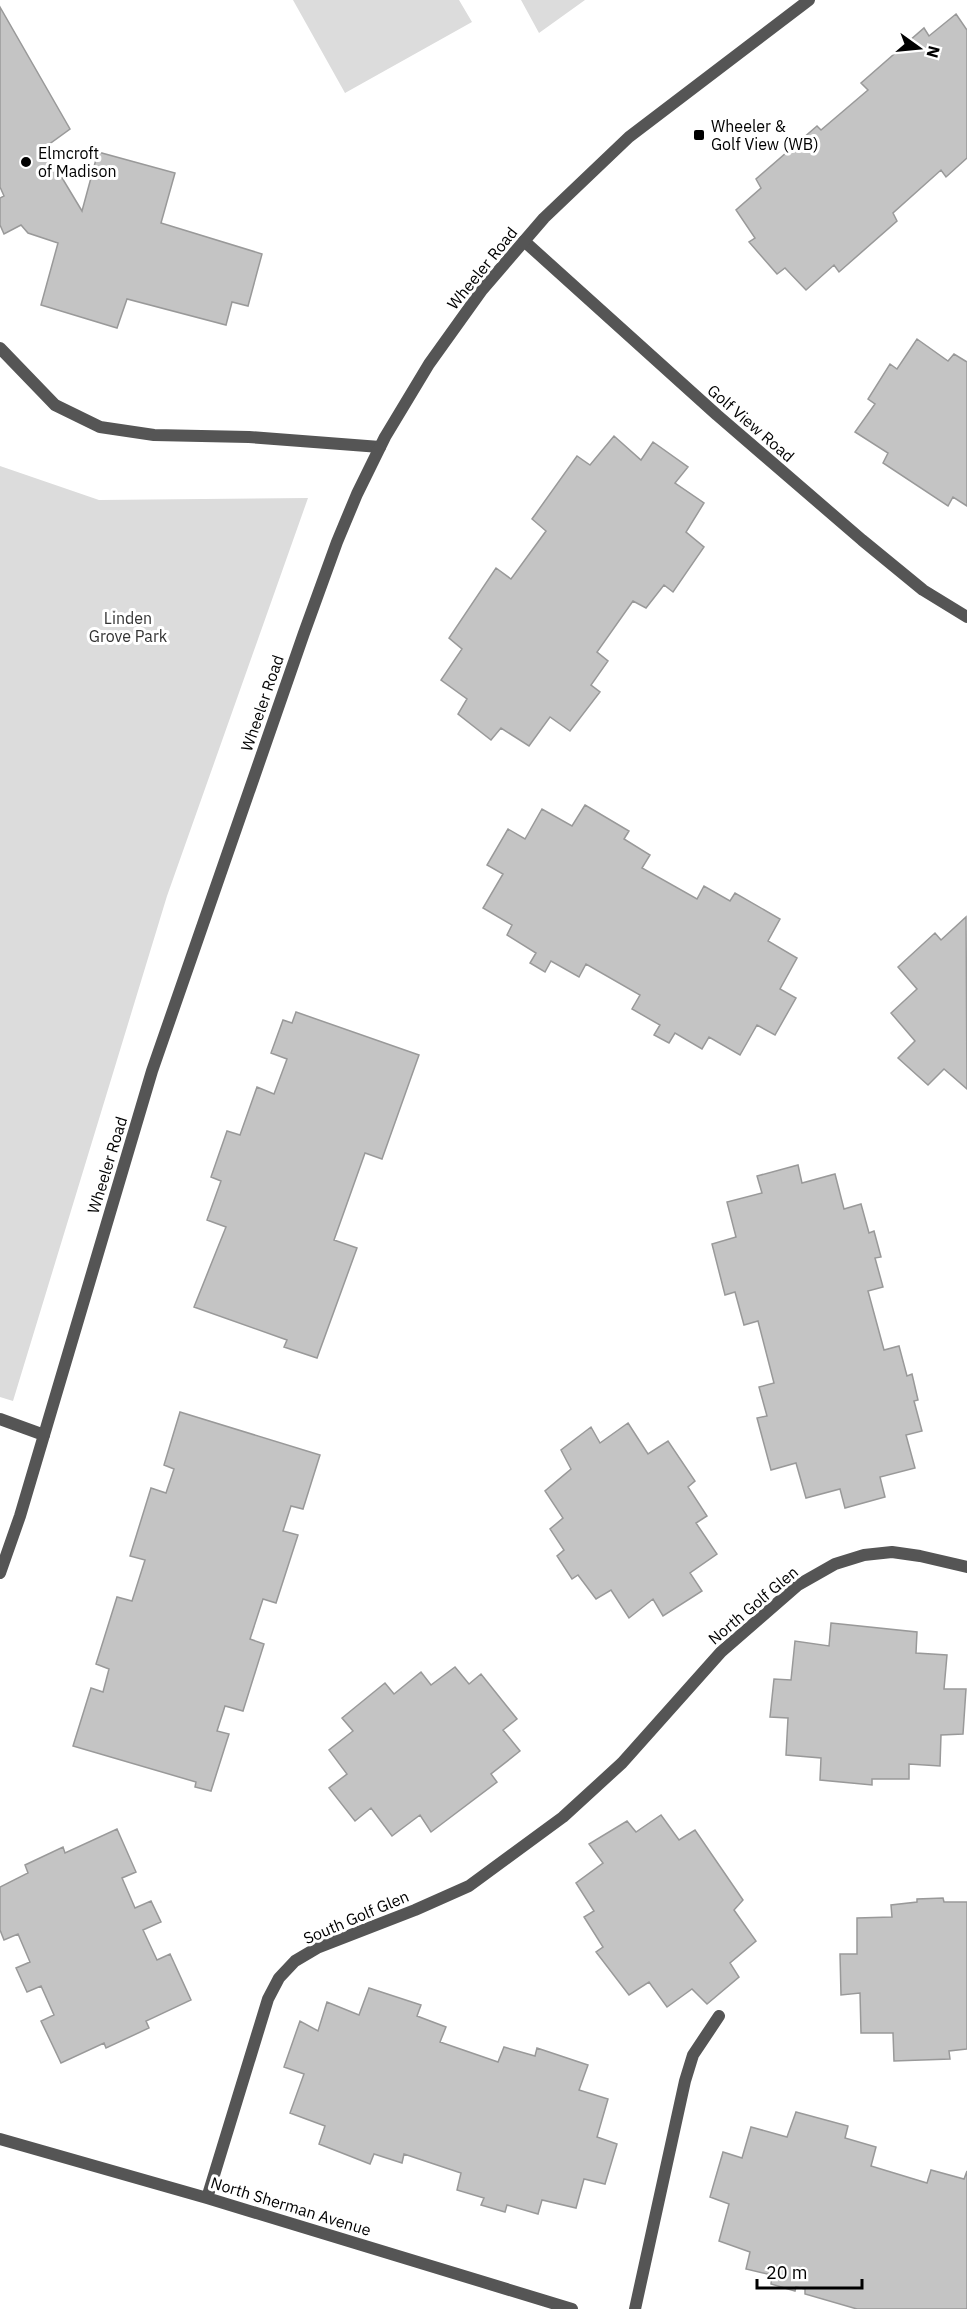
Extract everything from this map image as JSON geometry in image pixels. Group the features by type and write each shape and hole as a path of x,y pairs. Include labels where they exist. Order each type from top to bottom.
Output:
{"street":[{"name":"Wheeler Road","path":"0,1573 20,1516 156,1060 303,633 337,542 380,447 429,364 482,290 544,218 629,137 809,0"},
{"name":"Golf View Road","path":"524,241 717,415 862,540 923,590 967,617"},
{"path":"0,348 55,405 100,427 154,435 249,437 380,447"},
{"path":"0,1419 44,1435"},
{"name":"North Golf Glen","path":"607,1777 648,1736 721,1652 798,1586 826,1569 864,1555 892,1552 939,1560 967,1568"},
{"name":"South Golf Glen","path":"207,2198 268,1999 279,1978 295,1961 316,1948 415,1910 469,1886 563,1817 607,1777"},
{"path":"635,2309 688,2072 693,2055 719,2016"},
{"name":"North Sherman Avenue","path":"0,2139 207,2198 572,2309"}],"green space":[{"path":"293,0 459,0 472,22 345,93"},
{"path":"521,0 585,0 539,33"},
{"name":"Linden Grove Park","path":"0,466 99,500 308,498 167,896 13,1401 0,1397"}],"building":[{"name":"Elmcroft of Madison","path":"0,7 70,129 44,148 82,211 98,152 175,173 161,223 262,254 248,306 232,302 226,325 127,299 117,328 41,305 58,243 28,233 21,225 4,234 0,225 0,198 4,196 0,187"},
{"path":"956,14 967,30 967,158 946,177 941,170 893,213 897,221 839,272 834,265 806,290 785,268 777,274 749,242 755,238 736,210 761,188 756,179 817,126 821,130 868,90 861,83 924,28 929,36"},
{"path":"917,339 948,361 954,354 967,362 967,506 953,497 948,506 883,463 888,453 855,432 875,404 868,399 890,364 897,369"},
{"path":"614,436 641,460 653,442 688,467 675,483 704,503 686,532 704,547 673,592 664,585 646,608 633,601 597,652 608,661 591,685 600,692 570,731 550,717 529,746 501,728 491,740 458,714 467,699 441,680 462,649 449,638 496,568 511,579 546,531 532,519 577,456 590,465"},
{"path":"585,805 629,831 624,839 650,855 642,868 697,899 704,886 730,901 735,893 780,919 768,941 797,958 780,989 796,998 775,1035 757,1025 740,1055 709,1037 702,1049 675,1033 669,1043 654,1035 660,1025 632,1009 640,995 586,964 579,977 551,961 545,972 530,963 536,953 507,935 512,925 483,908 503,874 487,865 508,829 525,839 542,809 572,826"},
{"path":"966,917 967,1089 944,1069 928,1085 898,1058 915,1041 891,1013 917,989 898,967 935,933 941,940"},
{"path":"296,1012 419,1055 382,1159 365,1153 334,1240 357,1248 317,1358 284,1347 287,1340 194,1307 226,1227 207,1220 221,1181 211,1177 227,1131 240,1135 257,1087 274,1094 287,1059 271,1053 283,1020 292,1023"},
{"path":"798,1165 802,1183 835,1174 844,1209 861,1204 869,1233 874,1231 881,1257 875,1258 883,1287 868,1291 884,1350 899,1346 907,1376 912,1374 918,1400 914,1401 922,1431 906,1435 915,1468 880,1477 885,1497 845,1508 840,1489 806,1498 796,1463 771,1470 757,1418 767,1416 759,1387 774,1383 758,1321 744,1325 735,1292 725,1295 712,1244 736,1237 727,1202 762,1193 757,1176"},
{"path":"180,1412 320,1455 303,1509 291,1506 283,1531 298,1535 276,1603 263,1599 250,1639 264,1644 243,1711 225,1706 217,1731 229,1734 211,1791 195,1787 196,1782 73,1746 91,1688 103,1692 109,1669 96,1664 117,1597 132,1601 145,1560 130,1556 151,1488 166,1493 174,1469 164,1465"},
{"path":"628,1423 648,1454 668,1441 695,1481 688,1487 707,1516 696,1523 717,1554 690,1573 702,1591 663,1616 653,1599 629,1618 611,1590 596,1599 578,1575 572,1579 557,1556 564,1550 550,1529 563,1518 545,1491 571,1469 561,1450 591,1427 600,1443"},
{"path":"831,1623 917,1632 916,1653 947,1655 944,1689 966,1689 963,1734 941,1735 940,1766 909,1764 909,1779 872,1779 872,1785 820,1780 821,1758 786,1755 788,1718 770,1717 774,1679 791,1680 795,1641 829,1646"},
{"path":"455,1667 469,1684 481,1674 517,1719 503,1730 520,1751 491,1774 497,1782 431,1832 420,1815 392,1836 371,1808 355,1821 329,1788 347,1774 329,1750 353,1731 342,1718 385,1683 394,1694 421,1672 431,1685"},
{"path":"661,1815 679,1840 695,1830 743,1900 734,1910 756,1941 730,1963 739,1977 707,2004 692,1989 667,2007 649,1982 629,1995 596,1952 603,1947 584,1917 594,1911 576,1883 603,1863 589,1844 627,1821 636,1832"},
{"path":"117,1829 136,1872 122,1878 135,1908 151,1901 161,1922 143,1930 157,1960 170,1954 191,2000 146,2021 149,2028 106,2048 104,2043 61,2063 41,2021 54,2015 41,1986 27,1992 16,1968 30,1962 18,1934 4,1940 0,1930 0,1887 28,1873 25,1865 63,1847 65,1853"},
{"path":"943,1898 944,1902 967,1902 967,2049 949,2051 950,2059 894,2061 893,2033 861,2033 860,1993 841,1995 840,1954 857,1954 857,1918 892,1917 891,1905 917,1902 917,1899"},
{"path":"369,1988 421,2005 417,2016 446,2027 440,2042 498,2062 504,2047 535,2056 537,2048 588,2065 579,2090 608,2099 597,2137 617,2144 605,2184 584,2179 576,2208 542,2200 538,2214 507,2205 505,2212 481,2205 484,2198 457,2190 461,2173 404,2154 402,2163 374,2154 370,2164 319,2144 325,2126 290,2113 304,2074 284,2067 300,2021 318,2031 327,2002 359,2015"},
{"path":"796,2112 848,2126 845,2138 876,2147 871,2166 927,2183 931,2170 964,2179 967,2171 967,2309 857,2309 805,2294 805,2289 796,2287 795,2291 771,2284 772,2275 746,2269 750,2252 719,2241 729,2204 710,2197 723,2152 742,2158 751,2127 787,2137"}],"place":[{"name":"Wheeler & Golf View (WB)","path":"699,135"},
{"name":"Elmcroft of Madison","path":"26,162"}]}
